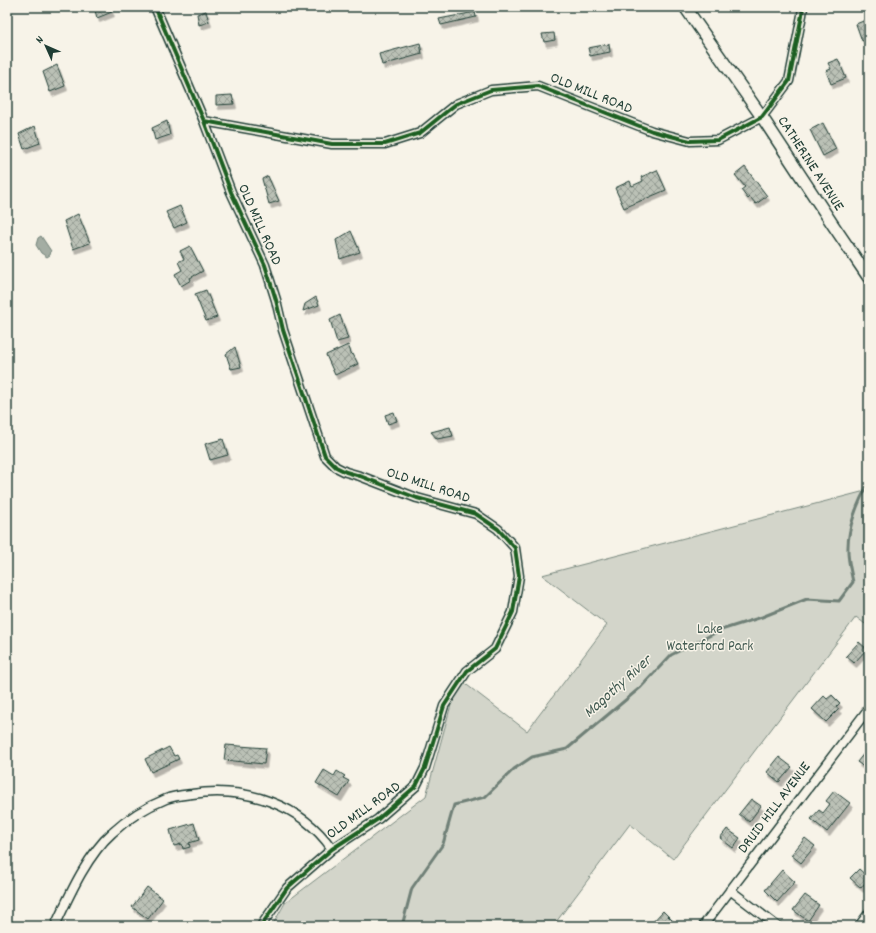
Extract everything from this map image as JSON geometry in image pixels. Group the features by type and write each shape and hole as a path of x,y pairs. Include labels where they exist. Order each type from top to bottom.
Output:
{"street":[{"name":"OLD MILL ROAD","path":"155,7 204,121 231,192 265,265 275,295 283,330 326,456 336,467 346,472 417,498 476,514 498,529 515,548 519,576 514,612 495,649 467,671 444,706 424,768 416,786 378,818 332,849 287,888 261,926"},
{"name":"CATHERINE AVENUE","path":"685,7 762,117 832,225 869,278"},
{"name":"OLD MILL ROAD","path":"204,121 332,144 385,144 420,133 456,104 491,90 538,86 652,131 690,141 718,140 762,117 789,81 803,7"},
{"name":"DRUID HILL AVENUE","path":"703,926 869,708"},
{"path":"56,926 69,897 100,844 127,820 166,799 207,792 243,794 266,799 289,810 314,828 326,839 332,849"},
{"path":"730,890 777,926"},
{"path":"859,926 869,913"}],"green space":[{"name":"Lake Waterford Park","path":"869,490 869,627 856,617 673,859 630,824 553,926 272,926 285,903 426,796 454,694 463,682 527,731 607,625 542,575"}],"shaded area":[{"path":"41,236 51,251 50,255 47,257 41,253 36,245 38,238"}],"building":[{"path":"94,7 109,7 112,12 97,18"},
{"path":"206,11 209,22 199,25 197,14"},
{"path":"475,12 476,17 441,25 439,19"},
{"path":"868,19 869,38 862,41 856,24"},
{"path":"554,33 555,40 544,42 542,34"},
{"path":"420,43 422,54 382,65 379,54"},
{"path":"609,44 610,52 590,56 588,48"},
{"path":"838,59 846,78 831,84 826,71 831,69 828,63"},
{"path":"57,65 65,86 50,92 43,72"},
{"path":"232,95 234,104 216,105 216,96"},
{"path":"167,121 170,135 155,140 152,128"},
{"path":"823,123 836,149 823,156 810,130"},
{"path":"35,126 40,143 24,149 19,134"},
{"path":"745,167 767,196 756,204 750,197 748,199 741,190 745,187 735,175"},
{"path":"657,170 666,190 624,208 615,188 630,181 632,186 643,181 641,177"},
{"path":"268,176 279,201 269,204 262,179"},
{"path":"180,206 187,222 174,228 166,212"},
{"path":"78,214 90,243 73,249 64,221"},
{"path":"351,231 360,252 340,259 336,240"},
{"path":"190,246 203,271 190,278 191,280 181,286 175,274 182,270 178,262 184,259 180,251"},
{"path":"206,290 217,317 206,321 195,294"},
{"path":"316,297 319,305 303,311 305,304"},
{"path":"340,315 348,339 337,342 330,320"},
{"path":"348,345 358,364 335,375 326,355"},
{"path":"235,347 241,367 231,369 226,354"},
{"path":"394,412 397,421 388,424 385,415"},
{"path":"450,427 453,436 437,439 431,432"},
{"path":"223,439 228,455 210,460 205,444"},
{"path":"859,642 867,649 854,663 846,656"},
{"path":"832,695 840,703 836,707 839,709 826,722 812,709 824,696 827,699"},
{"path":"226,745 266,748 264,764 224,760"},
{"path":"169,747 174,756 177,755 179,759 151,772 145,759"},
{"path":"869,747 869,771 857,762"},
{"path":"779,757 792,767 779,782 767,772"},
{"path":"324,770 334,776 337,771 345,776 343,778 349,781 339,797 316,783"},
{"path":"834,791 850,803 827,832 811,819 819,810 823,813 830,804 826,801"},
{"path":"751,799 761,806 749,822 739,814"},
{"path":"194,823 199,840 189,843 190,847 183,849 182,844 174,846 170,830"},
{"path":"727,829 740,838 733,848 720,838"},
{"path":"805,838 815,846 801,863 791,855"},
{"path":"859,869 869,878 861,888 850,878"},
{"path":"782,870 795,882 777,902 765,890"},
{"path":"147,887 163,899 148,919 132,907"},
{"path":"805,895 819,905 808,921 793,910"},
{"path":"663,911 673,921 668,926 649,926"}],"waterway":[{"name":"Magothy River","path":"402,926 412,888 443,844 454,805 485,797 514,769 532,757 567,749 641,687 671,655 721,630 762,617 807,599 839,601 853,582 848,555 849,534 857,507 869,483"}],"cycle path":[{"path":"155,7 204,121 231,192 265,265 276,300 283,330 325,456 336,467 346,472 417,498 476,514 498,529 515,548 519,576 513,612 495,649 467,671 444,706 425,768 416,786 378,819 332,849 287,888 261,926"},
{"path":"204,121 332,144 385,144 420,133 456,104 491,90 538,86 652,131 690,141 718,140 762,117 789,81 803,7"}]}
